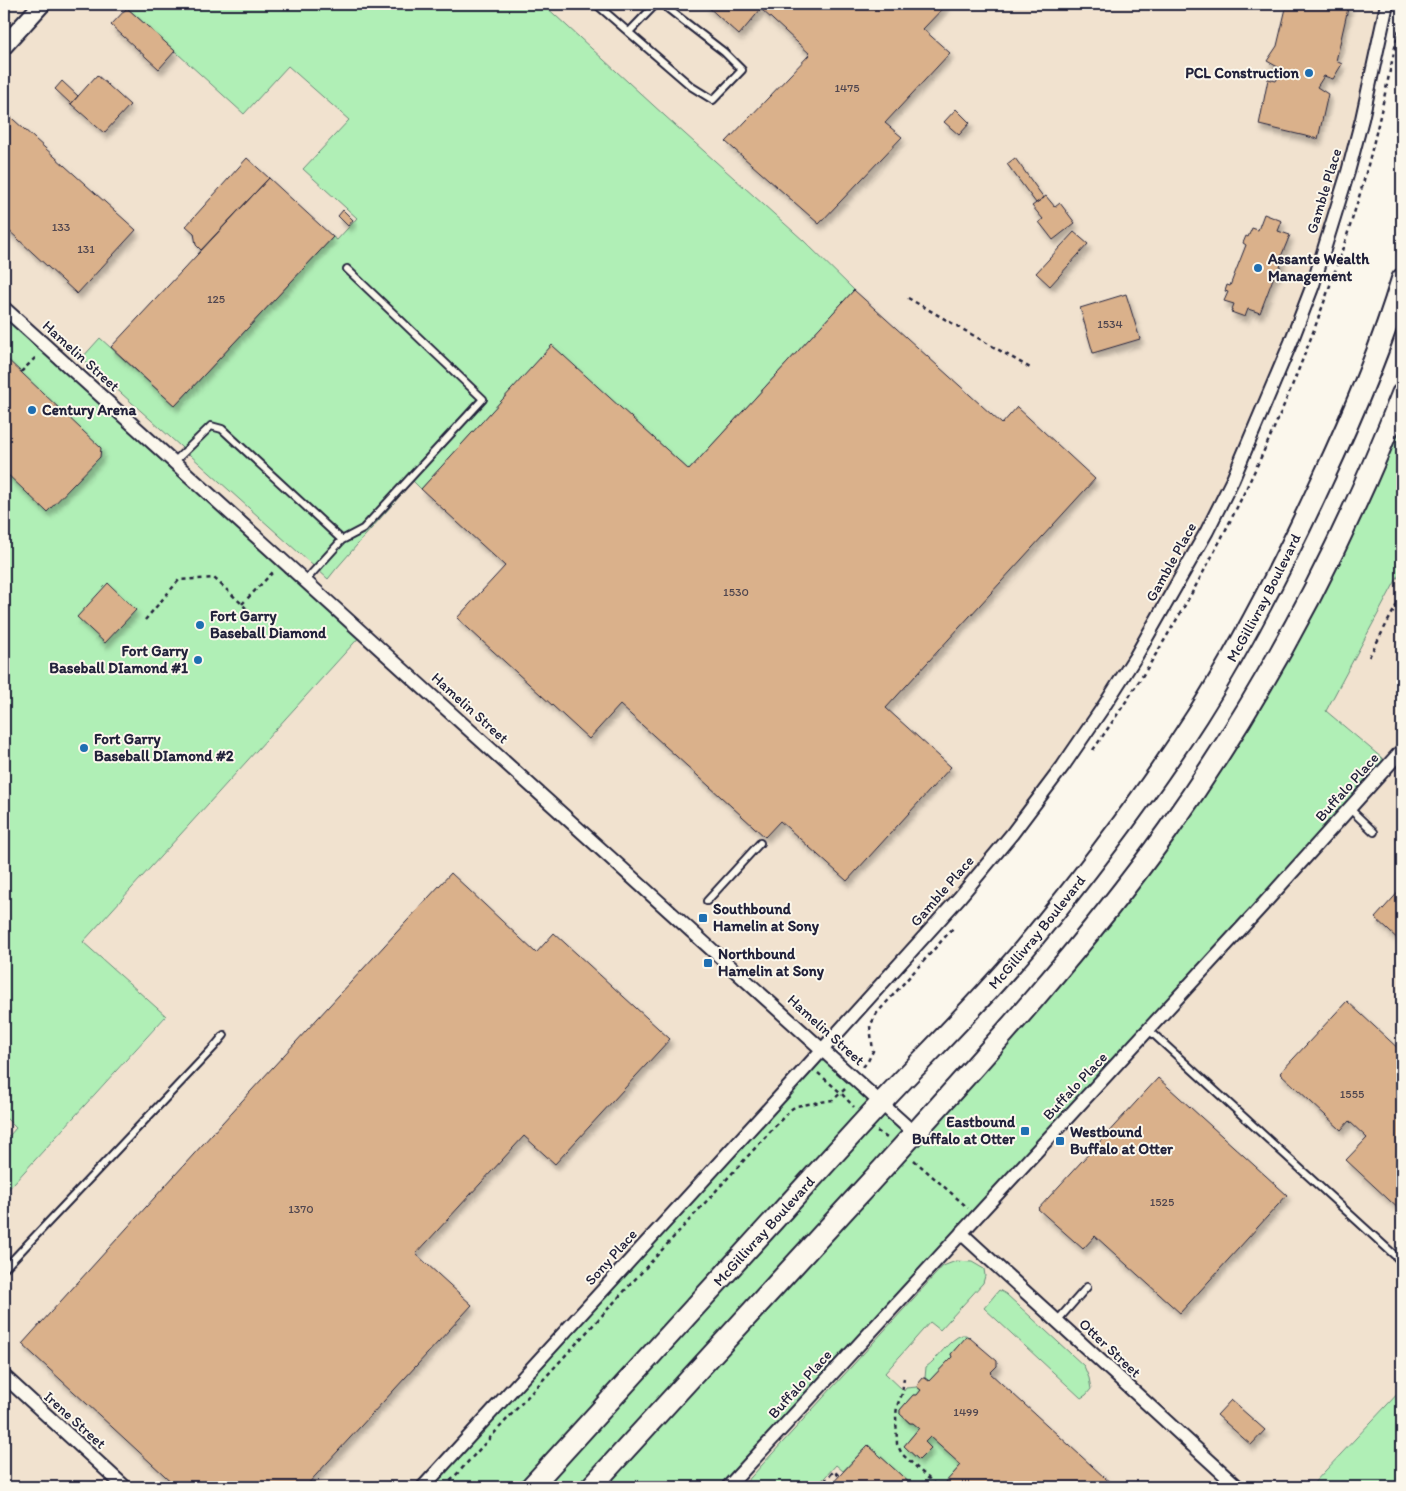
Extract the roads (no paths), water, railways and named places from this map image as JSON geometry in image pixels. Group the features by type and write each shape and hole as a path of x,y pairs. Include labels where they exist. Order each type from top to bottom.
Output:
{"main road":[{"name":"McGillivray Boulevard","path":"531,1487 882,1102 952,1029 1029,942 1116,833 1198,714 1276,577 1343,436 1402,280"},
{"path":"591,1487 1027,1007 1071,956 1152,852 1208,771 1280,652 1330,558 1376,461 1402,394"}],"street":[{"path":"4,46 42,4"},
{"name":"Gamble Place","path":"823,1050 959,898 1012,834 1063,766 1136,656 1207,531 1236,471 1313,285 1348,172 1362,119 1387,4"},
{"name":"Hamelin Street","path":"4,308 914,1133"},
{"name":"Buffalo Place","path":"728,1487 1149,1030 1402,750"},
{"name":"Sony Place","path":"423,1487 823,1050"},
{"name":"Otter Street","path":"961,1233 1238,1487"},
{"name":"Irene Street","path":"4,1376 125,1487"}],"lane":[{"path":"596,4 692,87 713,100 742,70 724,52 662,4"},
{"path":"629,32 656,4"},
{"path":"305,580 342,540 363,529 482,399 347,269"},
{"path":"174,462 211,426 222,428 342,540"},
{"path":"1349,808 1374,832"},
{"path":"707,901 760,843"},
{"path":"1149,1030 1402,1262"},
{"path":"4,1269 224,1035"},
{"path":"1057,1322 1087,1286"}],"place":[{"name":"PCL Construction","path":"1309,73"},
{"name":"Assante Wealth Management","path":"1258,268"},
{"name":"Century Arena","path":"32,410"},
{"name":"Fort Garry Baseball Diamond","path":"200,625"},
{"name":"Fort Garry Baseball DIamond #1","path":"198,660"},
{"name":"Fort Garry Baseball DIamond #2","path":"84,748"},
{"name":"Southbound Hamelin at Sony","path":"703,918"},
{"name":"Northbound Hamelin at Sony","path":"708,963"},
{"name":"Eastbound Buffalo at Otter","path":"1025,1131"},
{"name":"Westbound Buffalo at Otter","path":"1060,1141"}]}
